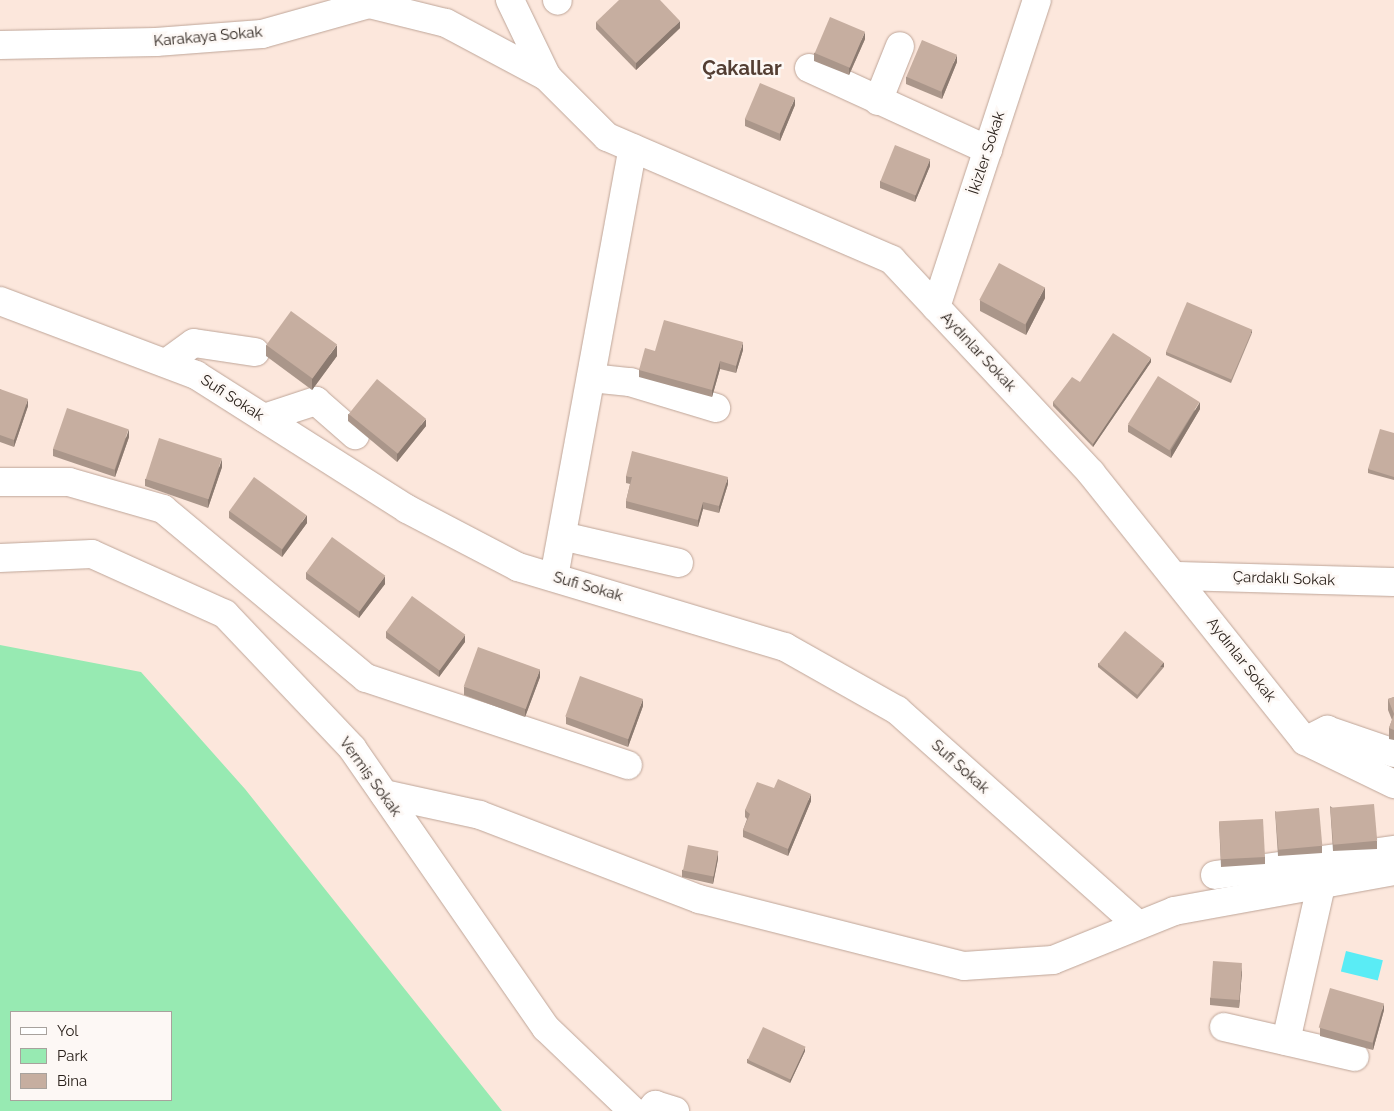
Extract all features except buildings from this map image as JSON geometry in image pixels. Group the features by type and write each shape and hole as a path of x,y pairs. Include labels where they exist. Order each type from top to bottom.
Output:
{"street":[{"name":"Aydınlar Sokak","path":"510,0 547,77 607,137 892,260 1091,473 1305,741 1394,784"},
{"name":"İkizler Sokak","path":"936,307 1037,0"},
{"name":"Karakaya Sokak","path":"0,45 156,42 262,34 369,4 446,23 547,77"},
{"path":"878,101 900,46"},
{"path":"809,68 988,150"},
{"path":"554,577 633,148"},
{"name":"Sufi Sokak","path":"0,301 196,375 406,509 518,567 785,647 897,710 1138,925"},
{"path":"166,363 194,343 255,352"},
{"path":"591,378 630,382 716,408"},
{"path":"264,418 316,401 355,435"},
{"path":"0,462 163,509 366,678 628,765"},
{"path":"0,482 69,482"},
{"path":"562,536 680,563"},
{"name":"Vermiş Sokak","path":"0,558 92,554 225,614 352,748 546,1028 633,1111"},
{"name":"Çardaklı Sokak","path":"1174,576 1394,582"},
{"path":"1305,741 1327,730 1394,753"},
{"path":"384,794 480,815 699,899 964,966 1053,960 1174,911 1321,886 1394,871"},
{"path":"1216,875 1394,850"},
{"path":"1286,1041 1321,886"},
{"path":"1224,1027 1355,1057"},
{"path":"650,1111 655,1105 675,1111"}],"green space":[{"path":"0,645 141,672 245,789 502,1111 0,1111"}],"water":[{"path":"1346,951 1383,960 1378,981 1341,971"}],"district":[{"name":"Çakallar","path":"742,68"}]}
